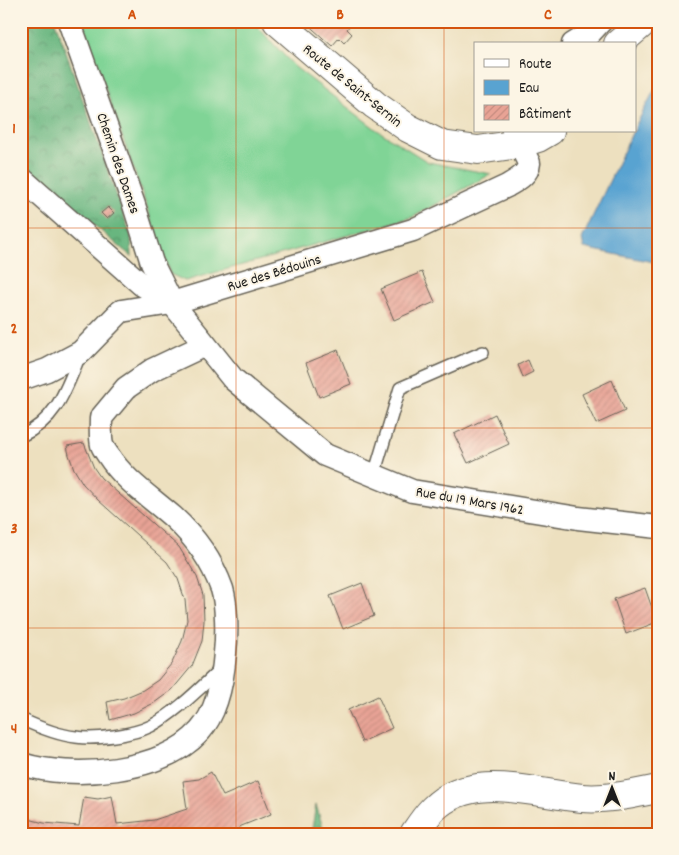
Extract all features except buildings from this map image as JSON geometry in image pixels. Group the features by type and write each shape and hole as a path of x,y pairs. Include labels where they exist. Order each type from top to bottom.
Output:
{"street":[{"name":"Chemin des Dames","path":"70,21 152,262 172,303"},
{"name":"Route de Saint-Sernin","path":"276,21 376,105 408,128 442,145 478,150 516,138 538,138 548,132"},
{"path":"576,42 590,34 601,21"},
{"path":"620,42 645,21"},
{"name":"Rue des Bédouins","path":"172,303 413,230 507,186 522,177 529,168 529,163 516,138"},
{"path":"21,178 141,284 172,303"},
{"path":"21,379 48,370 81,352 121,311 172,303"},
{"name":"Rue du 19 Mars 1962","path":"172,303 233,380 325,455 412,491 578,518 658,527"},
{"path":"21,764 34,768 81,772 118,769 145,764 182,748 201,730 209,716 217,695 224,666 227,634 222,590 207,555 175,519 117,469 102,446 101,418 126,388 152,370 205,345"},
{"path":"414,834 433,808 446,799 482,787 515,788 583,798 614,798 658,789"}],"lane":[{"path":"21,436 35,430 61,402 81,352"},
{"path":"374,475 400,388 483,352"},
{"path":"21,719 42,728 76,737 116,736 149,726 168,715 224,666"}],"green space":[{"path":"21,21 55,21 131,236 132,257 21,164"},
{"path":"82,21 252,21 295,67 377,130 428,162 491,174 413,217 185,281 170,274"},
{"path":"316,805 325,834 311,834"}],"water":[{"path":"658,83 658,263 584,248 582,239 633,132 636,132 636,125"}]}
